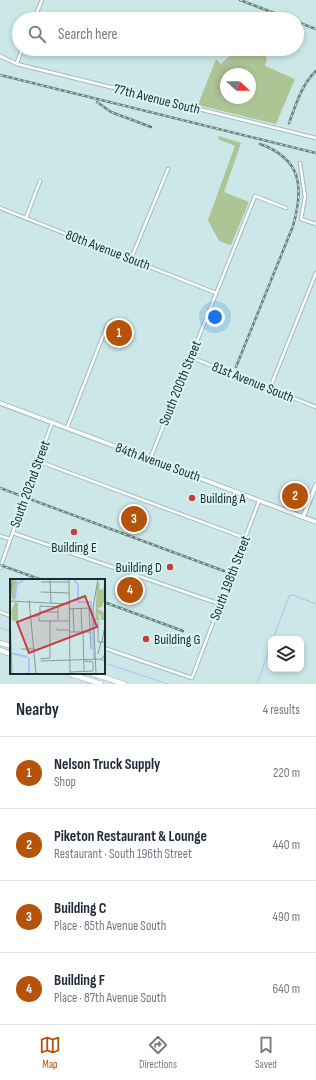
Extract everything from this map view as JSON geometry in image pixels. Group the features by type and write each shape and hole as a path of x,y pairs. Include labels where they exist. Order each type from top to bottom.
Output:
{"highway":[{"path":"0,643 10,646"},
{"path":"0,650 10,654"},
{"path":"71,674 101,684"},
{"path":"94,674 124,684"}],"main road":[{"name":"84th Avenue South","path":"0,403 316,522"},
{"path":"303,517 316,484"}],"street":[{"path":"37,12 42,0"},
{"name":"77th Avenue South","path":"0,56 17,64 316,138"},
{"path":"17,64 20,56"},
{"path":"300,163 305,197 301,219 316,224"},
{"path":"131,260 168,169"},
{"path":"26,218 40,181"},
{"name":"South 200th Street","path":"150,459 255,196 286,208"},
{"name":"80th Avenue South","path":"0,208 216,293"},
{"path":"270,388 316,273"},
{"path":"67,428 108,323 111,321 129,328"},
{"name":"81st Avenue South","path":"190,357 315,406"},
{"path":"315,406 316,402"},
{"name":"South 202nd Street","path":"0,568 52,423"},
{"path":"38,462 245,538"},
{"name":"South 198th Street","path":"105,648 192,678 259,500"},
{"path":"13,532 220,604"},
{"path":"0,536 10,540"},
{"path":"0,612 10,616"}],"green space":[{"path":"230,56 265,56 267,58 265,66 295,79 276,124 198,105 216,59 221,64"},
{"path":"219,136 241,143 224,192 249,202 231,245 219,241 208,220 235,146 218,139"}],"waterway":[{"path":"274,636 289,596 293,595 316,604"},
{"path":"0,628 10,632"},
{"path":"257,684 268,653"},
{"path":"105,663 168,684"}],"railway":[{"path":"240,0 272,12"},
{"path":"304,25 316,29"},
{"path":"289,123 306,82 316,71"},
{"path":"0,75 316,153"},
{"path":"97,102 111,112 151,127"},
{"path":"236,367 293,226 298,199 298,187 292,166 274,150 260,144"},
{"path":"0,488 224,571"},
{"path":"0,565 39,579"},
{"path":"105,602 183,631"}],"place":[{"name":"Nelson Truck Supply","path":"119,333"},
{"name":"Piketon Restaurant & Lounge","path":"295,496"},
{"name":"Building A","path":"192,498"},
{"name":"Building C","path":"134,519"},
{"name":"Building E","path":"74,532"},
{"name":"Building D","path":"170,567"},
{"name":"Building F","path":"130,590"},
{"name":"Building G","path":"146,639"}]}
